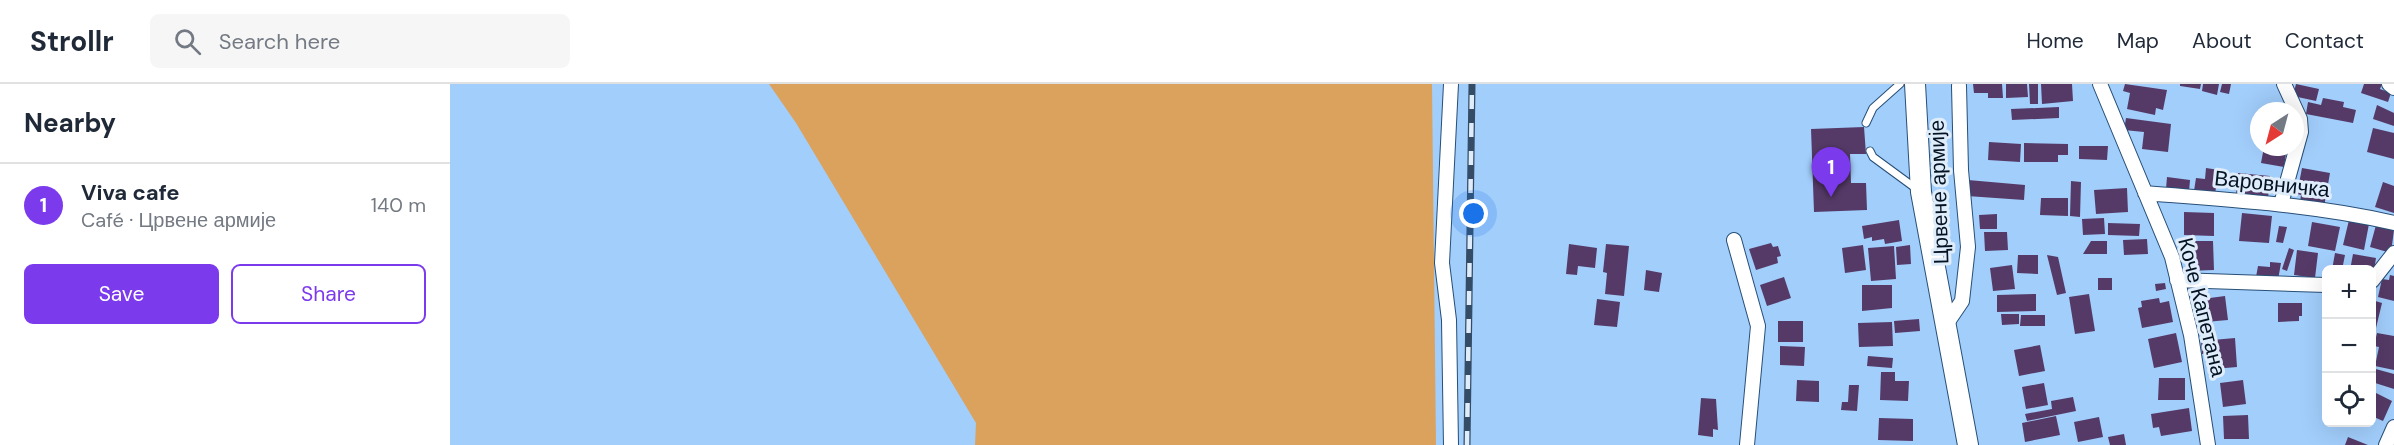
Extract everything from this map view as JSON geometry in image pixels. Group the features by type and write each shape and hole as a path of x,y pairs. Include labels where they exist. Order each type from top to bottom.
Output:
{"main road":[{"name":"Црвене армије","path":"1915,84 1921,192 1968,445"}],"street":[{"path":"1451,84 1442,263 1449,320 1451,445"},
{"name":"Коче Капетана","path":"2100,84 2172,257 2191,335 2208,445"},
{"path":"2281,204 2299,148 2301,132 2300,119 2284,84"},
{"path":"2389,84 2394,88"},
{"name":"Црвене армије","path":"1945,326 1962,301 1968,247 1962,180 1959,86"},
{"name":"Варовничка","path":"2145,193 2281,204 2358,215 2394,223"},
{"path":"1734,240 1758,326 1747,445"},
{"path":"2376,276 2394,253"},
{"path":"2177,280 2322,285"},
{"path":"2386,445 2394,427"}],"lane":[{"path":"1866,123 1874,108 1900,84"},
{"path":"1870,151 1873,158 1921,192"}],"shaded area":[{"path":"769,84 1432,84 1436,445 975,445 976,423 796,123"}],"building":[{"path":"1973,84 2002,84 2003,98 1988,98 1988,93 1974,93"},
{"path":"2006,84 2027,84 2028,97 2006,98"},
{"path":"2029,84 2038,84 2038,104 2030,104"},
{"path":"2041,84 2072,84 2073,101 2042,104"},
{"path":"2125,84 2167,90 2163,110 2156,108 2155,115 2127,109 2130,93 2123,91"},
{"path":"2180,84 2201,84 2200,89 2180,86"},
{"path":"2203,84 2219,84 2217,95 2202,91"},
{"path":"2222,84 2231,84 2229,94 2220,92"},
{"path":"2296,84 2319,89 2316,101 2293,96"},
{"path":"2364,84 2382,84 2380,89 2391,93 2388,102 2361,93"},
{"path":"2323,98 2344,102 2343,107 2356,110 2353,123 2306,114 2308,102 2321,105"},
{"path":"2377,105 2394,113 2394,126 2373,119"},
{"path":"2059,107 2059,118 2012,120 2011,109"},
{"path":"2126,118 2171,124 2168,152 2142,149 2144,132 2124,130"},
{"path":"1864,127 1866,154 1850,154 1851,183 1866,183 1867,210 1814,212 1811,129"},
{"path":"2373,128 2394,133 2394,159 2367,152"},
{"path":"1989,142 2021,144 2020,162 1988,160"},
{"path":"2024,143 2068,144 2068,155 2058,155 2058,162 2024,162"},
{"path":"2079,146 2108,146 2107,160 2079,159"},
{"path":"2262,156 2286,156 2284,167 2261,163"},
{"path":"2206,168 2219,170 2215,194 2194,191 2196,178 2205,179"},
{"path":"2302,168 2330,173 2324,207 2300,202 2301,195 2297,194"},
{"path":"2238,173 2270,176 2268,199 2236,195"},
{"path":"2167,177 2190,180 2189,192 2166,189"},
{"path":"1968,180 2025,185 2024,200 1967,196"},
{"path":"2071,181 2081,182 2080,217 2070,216"},
{"path":"2383,182 2394,186 2394,213 2375,207"},
{"path":"2127,188 2128,212 2096,214 2094,190"},
{"path":"2041,198 2068,198 2068,216 2040,215"},
{"path":"2184,212 2214,213 2214,236 2184,235"},
{"path":"2242,213 2272,216 2269,243 2239,241"},
{"path":"1997,214 1997,229 1980,229 1979,215"},
{"path":"2104,218 2105,234 2083,235 2082,219"},
{"path":"1899,220 1902,241 1885,244 1884,239 1872,241 1872,237 1864,239 1862,226"},
{"path":"2349,220 2369,224 2364,250 2343,245"},
{"path":"2312,222 2340,227 2335,251 2308,246"},
{"path":"2108,223 2140,224 2139,236 2108,235"},
{"path":"2376,225 2394,230 2391,253 2370,247"},
{"path":"2279,226 2287,227 2283,243 2276,242"},
{"path":"1984,232 2007,232 2008,250 1985,251"},
{"path":"2147,239 2148,254 2124,255 2123,240"},
{"path":"2091,241 2107,241 2107,254 2083,254"},
{"path":"2187,241 2213,241 2214,270 2188,271"},
{"path":"1771,243 1773,247 1778,246 1781,256 1777,257 1778,263 1756,270 1749,249"},
{"path":"1569,244 1597,248 1595,268 1578,266 1577,275 1566,274"},
{"path":"1606,244 1629,246 1624,296 1605,294 1607,273 1603,272"},
{"path":"1863,245 1866,270 1845,273 1842,248"},
{"path":"1910,245 1911,264 1897,265 1896,247"},
{"path":"1894,246 1896,279 1871,281 1868,248"},
{"path":"2289,248 2294,250 2287,271 2282,269"},
{"path":"2297,250 2318,253 2315,278 2294,275"},
{"path":"2335,253 2345,255 2343,265 2333,265"},
{"path":"2353,254 2376,258 2375,265 2351,265"},
{"path":"2018,255 2038,255 2038,274 2017,273"},
{"path":"2047,255 2058,257 2066,293 2057,295"},
{"path":"2270,262 2281,263 2278,280 2256,277 2258,266 2270,267"},
{"path":"2012,265 2015,289 1993,291 1990,268"},
{"path":"1646,270 1662,273 1659,292 1644,290"},
{"path":"2390,275 2394,276 2394,301 2378,297 2382,279 2389,280"},
{"path":"1784,277 1791,298 1767,306 1760,285"},
{"path":"2098,278 2112,278 2112,290 2098,290"},
{"path":"2165,283 2166,289 2156,291 2155,284"},
{"path":"1862,285 1892,285 1892,308 1862,311"},
{"path":"2036,294 2036,311 1997,312 1997,295"},
{"path":"2089,294 2095,331 2075,334 2069,297"},
{"path":"2225,296 2228,320 2205,322 2202,299"},
{"path":"2159,298 2160,303 2169,301 2173,322 2142,328 2138,308 2142,307 2141,301"},
{"path":"1597,299 1620,302 1617,327 1594,325"},
{"path":"2376,301 2382,303 2376,328"},
{"path":"2278,303 2302,303 2302,316 2299,316 2299,321 2278,322"},
{"path":"2001,314 2019,314 2019,324 2002,325"},
{"path":"2021,315 2045,315 2045,326 2020,326"},
{"path":"1919,319 1920,331 1895,333 1894,321"},
{"path":"1778,321 1803,321 1803,342 1778,342"},
{"path":"1892,322 1893,346 1859,347 1858,323"},
{"path":"2176,333 2182,362 2154,368 2148,339"},
{"path":"2377,333 2394,336 2394,370 2376,366 2379,347 2376,346"},
{"path":"2235,338 2237,367 2214,369 2212,353 2202,354 2201,341"},
{"path":"2040,345 2045,371 2019,376 2014,350"},
{"path":"1780,346 1805,347 1804,366 1780,365"},
{"path":"1868,356 1893,358 1892,368 1867,366"},
{"path":"2376,369 2394,374 2394,389 2376,383"},
{"path":"1881,372 1895,372 1895,381 1909,381 1908,401 1880,400"},
{"path":"2159,378 2185,378 2185,400 2158,400"},
{"path":"1797,380 1819,381 1819,402 1796,401"},
{"path":"2243,380 2246,404 2223,407 2220,383"},
{"path":"2044,383 2048,405 2026,409 2022,387"},
{"path":"1849,385 1859,385 1857,411 1841,410 1842,402 1848,402"},
{"path":"2376,393 2392,401 2383,421 2376,418"},
{"path":"2073,397 2076,411 2027,421 2025,414 2052,409 2051,401"},
{"path":"1701,398 1716,399 1718,430 1713,429 1713,437 1698,435"},
{"path":"2189,408 2192,431 2161,436 2159,427 2153,428 2151,414"},
{"path":"2248,415 2249,439 2224,439 2223,416"},
{"path":"2056,416 2060,435 2025,442 2022,423"},
{"path":"2099,417 2103,437 2078,442 2074,422"},
{"path":"1879,418 1913,419 1913,441 1878,440"},
{"path":"2124,434 2126,445 2110,445 2108,437"},
{"path":"2348,437 2368,445 2345,445"}],"railway":[{"path":"1467,445 1472,84"}],"place":[{"name":"Viva cafe","path":"1831,197"}]}
